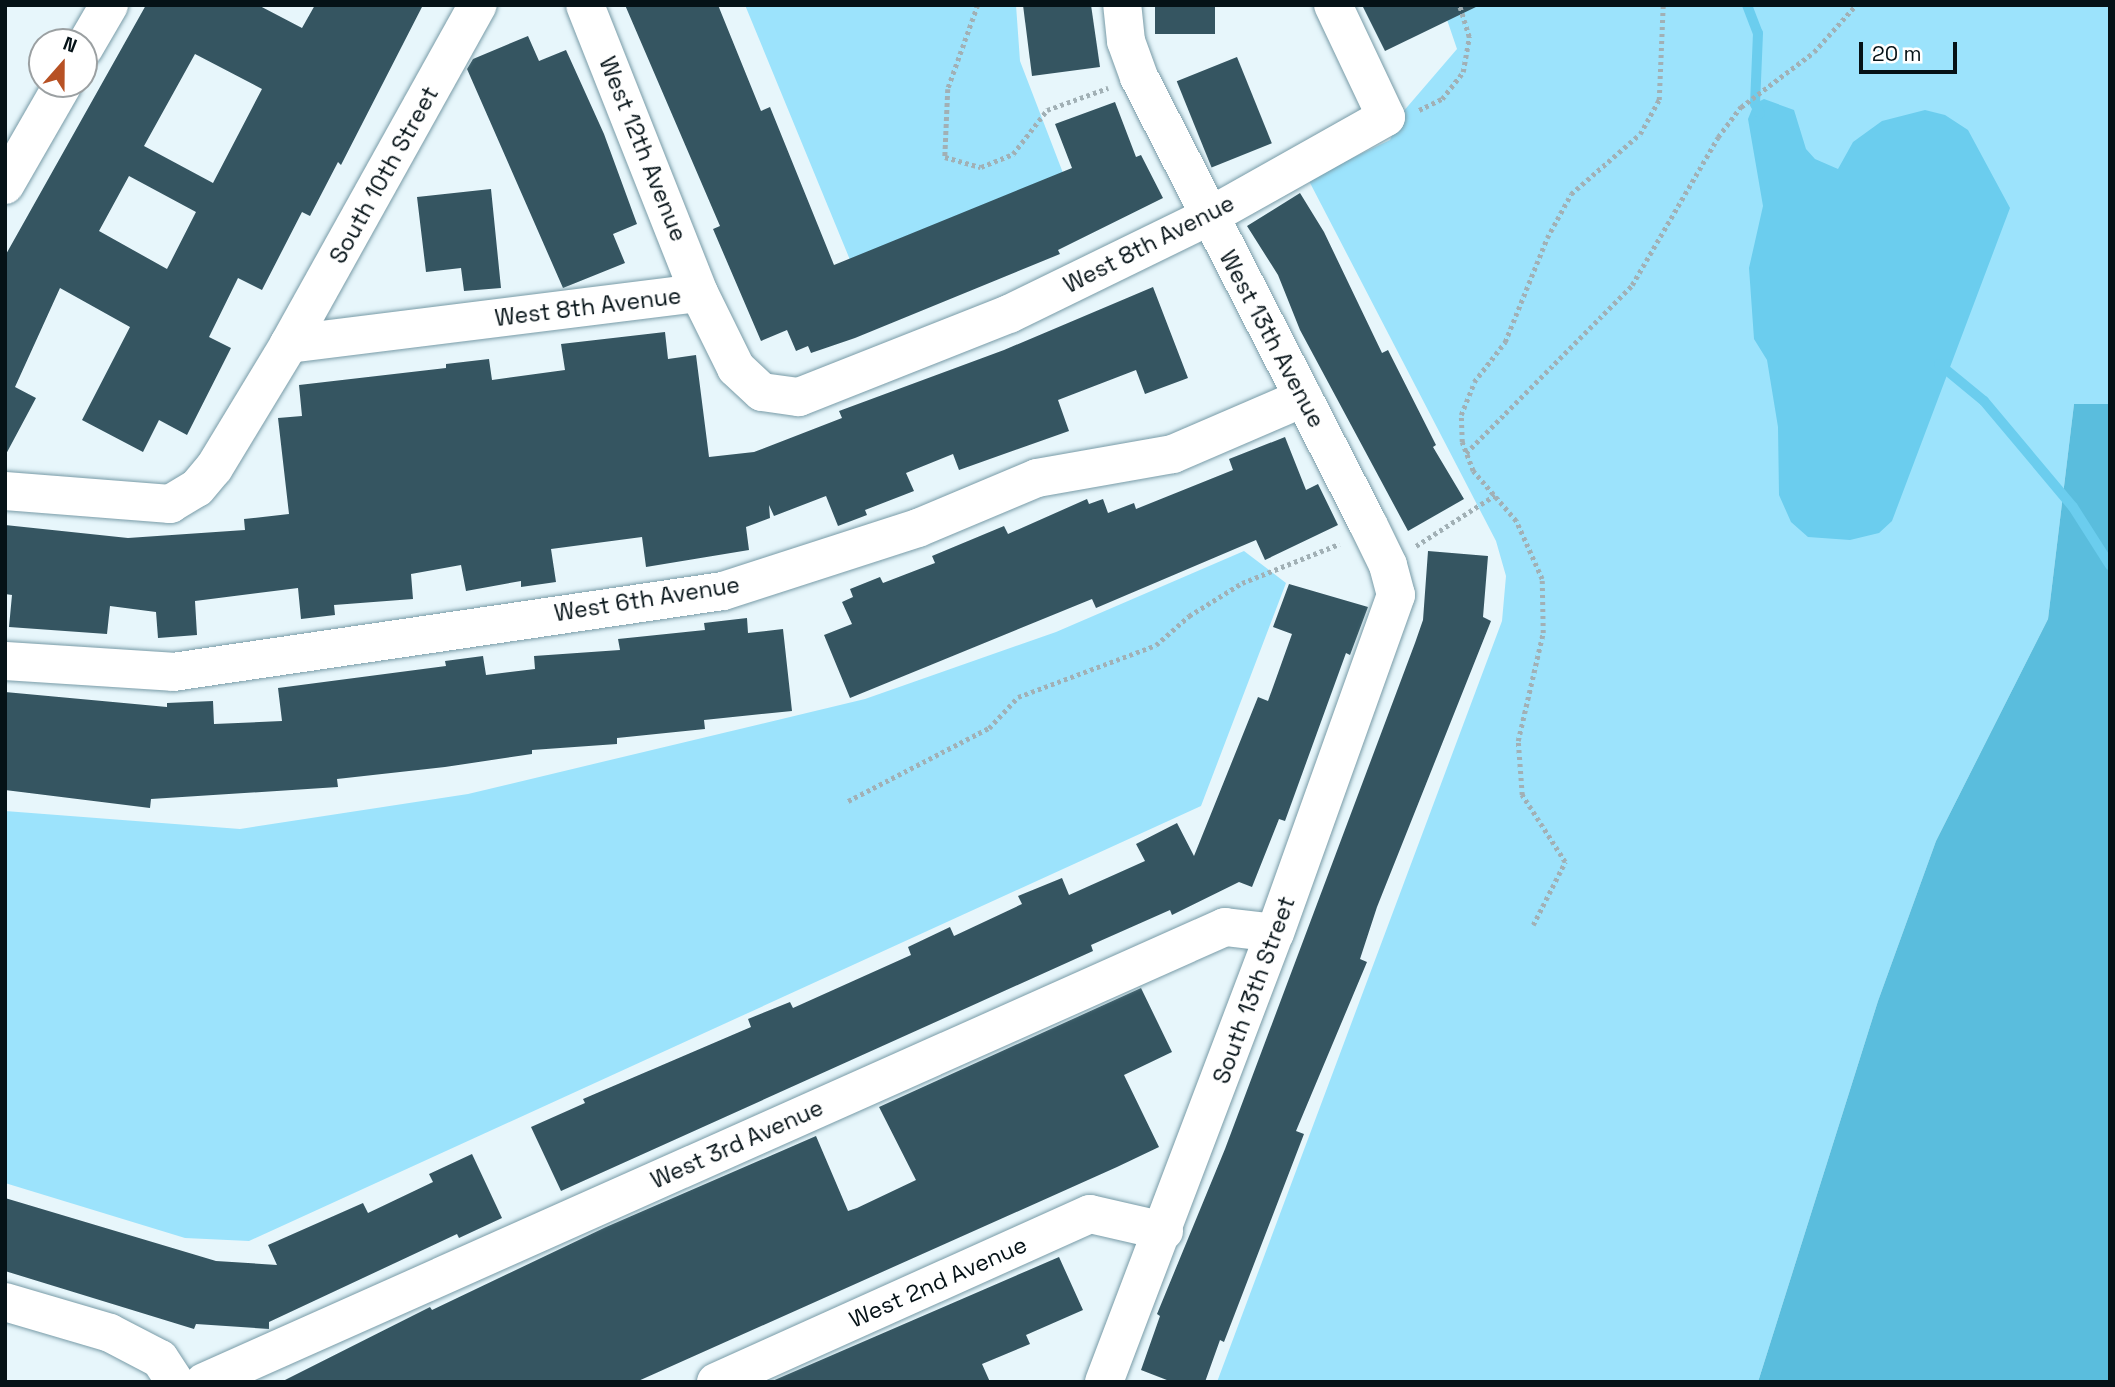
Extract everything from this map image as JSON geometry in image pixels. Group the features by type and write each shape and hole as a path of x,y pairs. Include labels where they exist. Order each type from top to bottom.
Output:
{"street":[{"path":"95,28 108,5"},
{"name":"South 10th Street","path":"289,344 478,5"},
{"name":"West 12th Avenue","path":"585,5 699,293"},
{"name":"West 13th Avenue","path":"1122,5 1126,41 1139,77 1208,217 1368,524 1392,580"},
{"path":"1333,5 1386,117"},
{"path":"5,185 55,98"},
{"name":"West 8th Avenue","path":"289,344 699,293 736,368 762,392 799,397 1009,314 1208,217 1386,117"},
{"path":"5,491 170,504 197,488 214,468 289,344"},
{"name":"West 6th Avenue","path":"5,661 173,672 723,591 918,528 1037,478 1173,454 1303,398"},
{"name":"South 13th Street","path":"1104,1382 1164,1231 1391,619 1392,580"},
{"name":"West 3rd Avenue","path":"204,1382 1225,927 1275,933"},
{"name":"West 2nd Avenue","path":"716,1382 1090,1214 1164,1231"},
{"path":"5,1302 110,1333 160,1359 175,1382"}],"path":[{"path":"978,5 948,89 945,157 981,167 1013,154 1047,110 1139,77"},
{"path":"1386,117 1406,117 1442,99 1463,72 1469,37 1459,5"},
{"path":"1533,925 1565,862 1522,795 1518,741 1543,633 1542,579 1516,522 1473,471 1466,453 1461,415 1474,382 1505,342 1547,238 1571,194 1640,134 1658,100 1663,5"},
{"path":"1466,453 1632,285 1718,137 1741,107 1766,85 1814,52 1856,5"},
{"path":"1392,580 1495,495"},
{"path":"848,801 989,728 1018,696 1156,645 1189,616 1242,583 1349,541 1368,524"}],"shaded area":[{"path":"745,5 1016,5 1020,61 1063,173 855,272"},
{"path":"1442,5 2110,5 2110,404 2074,404 2048,619 1936,841 1878,1001 1758,1382 1217,1382 1502,621 1506,576 1496,541 1308,179 1390,140 1402,113 1457,49"},
{"path":"1764,99 1794,110 1806,149 1815,159 1838,169 1853,142 1882,121 1925,110 1945,115 1968,130 2010,208 1892,521 1879,533 1850,540 1808,537 1791,522 1779,495 1778,427 1767,360 1754,339 1749,268 1763,206 1748,119 1754,104"},
{"path":"2074,404 2110,404 2110,1382 1758,1382 1878,1001 1936,841 2048,619"},
{"path":"1244,551 1286,583 1201,806 249,1241 185,1238 5,1183 5,811 240,829 468,794 865,699 1056,632"}],"building":[{"path":"146,5 258,5 302,28 315,5 423,5 341,165 338,162 310,216 302,212 262,290 238,278 209,337 231,348 187,435 159,420 143,452 82,420 130,327 60,288 15,387 36,398 5,456 5,256 94,98 98,98 98,90","holes":["195,54 262,89 213,183 144,146","129,176 196,212 167,269 99,231"]},
{"path":"625,5 718,5 761,111 770,107 834,265 1072,168 1055,124 1115,102 1136,157 1141,155 1163,198 1058,250 1060,254 855,338 811,353 808,346 796,351 787,330 761,341 713,229 720,226"},
{"path":"1023,5 1091,5 1100,67 1032,76"},
{"path":"1155,5 1215,5 1215,34 1155,34"},
{"path":"1362,5 1480,5 1385,51"},
{"path":"528,36 539,61 566,50 604,134 637,224 613,234 625,263 563,288 467,69 473,59"},
{"path":"1237,57 1272,143 1212,168 1177,81"},
{"path":"491,189 501,288 464,291 461,268 426,272 417,197"},
{"path":"1300,193 1324,232 1382,353 1388,350 1436,445 1433,447 1464,499 1408,531 1300,330 1278,275 1247,226"},
{"path":"1153,287 1188,378 1145,394 1136,370 1058,400 1069,431 959,470 953,454 906,473 914,491 865,510 867,515 838,526 826,496 774,516 769,505 770,518 746,527 749,550 646,567 642,537 551,549 556,582 521,587 521,581 466,591 461,565 411,574 413,599 334,605 335,615 301,619 298,588 195,601 197,635 158,638 156,612 110,606 107,634 9,627 12,595 5,594 5,525 128,538 245,530 244,519 289,514 278,418 302,416 299,385 446,368 446,364 489,359 492,380 565,370 561,344 665,332 668,359 696,355 709,457 754,452 842,418 839,411 1004,350"},
{"path":"1285,437 1306,490 1318,484 1338,525 1265,560 1256,540 1096,608 1092,599 850,698 824,635 852,624 842,602 853,597 850,589 880,577 883,583 935,563 932,556 1004,526 1008,534 1087,499 1089,504 1103,499 1108,513 1134,503 1136,509 1233,470 1229,459"},
{"path":"1428,551 1488,556 1483,617 1491,621 1377,907 1360,959 1367,962 1296,1131 1304,1134 1224,1342 1220,1340 1205,1382 1172,1382 1141,1370 1160,1316 1157,1314 1225,1149 1415,643 1423,620"},
{"path":"1289,584 1368,607 1350,655 1346,653 1285,821 1279,819 1252,887 1239,882 1172,915 1170,910 1091,945 1093,951 561,1191 531,1127 585,1103 583,1099 751,1027 748,1019 790,1002 793,1008 911,955 908,947 950,927 954,936 1022,904 1018,896 1062,878 1069,895 1145,861 1136,844 1177,823 1194,856 1258,697 1268,701 1292,634 1273,627"},
{"path":"747,618 748,633 783,629 792,711 704,720 705,729 617,738 617,744 532,750 532,754 445,767 337,779 338,787 151,799 150,808 5,790 5,692 167,707 167,703 213,701 214,724 282,721 278,688 446,666 445,661 483,656 486,675 535,669 534,656 620,650 618,639 705,630 704,623"},
{"path":"1141,988 1172,1052 1124,1075 1159,1147 1117,1167 636,1382 281,1382 430,1307 432,1310 606,1227 816,1136 848,1211 857,1208 916,1180 879,1107"},
{"path":"472,1154 502,1218 459,1238 457,1234 269,1322 269,1329 196,1324 194,1329 5,1271 5,1198 216,1261 277,1265 268,1245 363,1203 368,1213 433,1182 429,1174"},
{"path":"1059,1257 1083,1310 1026,1335 1030,1344 982,1364 990,1382 770,1382"}],"waterway":[{"path":"1747,5 1758,33 1755,104 1760,114"},
{"path":"1939,364 1984,401 2073,507 2110,565"}]}
